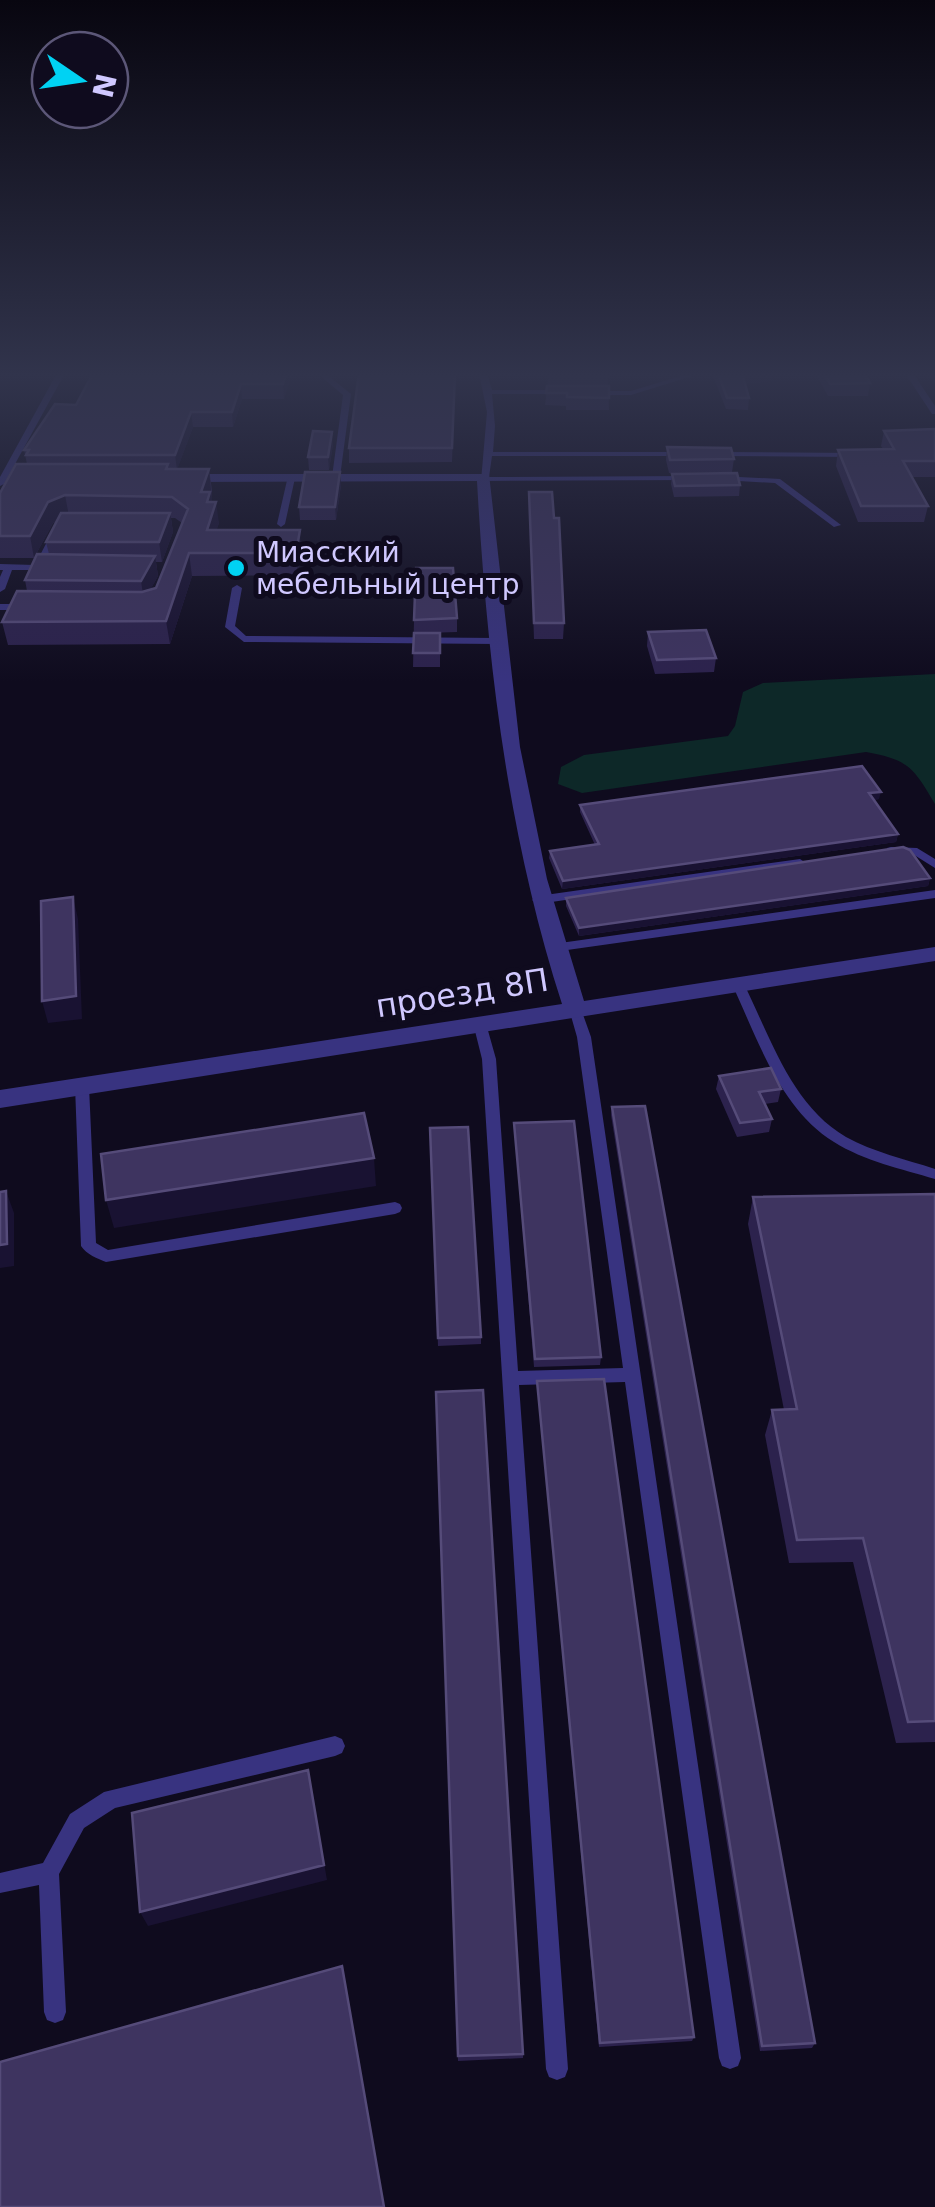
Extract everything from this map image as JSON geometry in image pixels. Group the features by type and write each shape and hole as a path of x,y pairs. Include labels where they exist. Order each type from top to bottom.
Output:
{"street":[{"path":"1,480 22,478"},
{"path":"157,478 484,478 513,776 538,900 575,1008"},
{"name":"проезд 8П","path":"0,1098 935,954"}],"lane":[{"path":"281,524 291,478"},
{"path":"484,478 762,478 776,481 837,525"},
{"path":"38,568 59,526"},
{"path":"0,589 4,568 57,568"},
{"path":"237,588 230,627 244,639 498,641"},
{"path":"0,607 36,608"},
{"path":"882,851 913,850 935,864"},
{"path":"538,900 825,859"},
{"path":"553,948 935,894"},
{"path":"737,982 801,1104 816,1122 869,1152 935,1174"},
{"path":"575,1008 584,1037 730,2058"},
{"path":"480,1022 490,1058 557,2069"},
{"path":"82,1086 89,1246 96,1253 106,1256 395,1208"},
{"path":"511,1378 632,1375"},
{"path":"55,2012 49,1872 77,1821 111,1798 334,1746"},
{"path":"0,1883 49,1872"}],"green space":[{"path":"935,674 935,804 908,767 892,758 866,752 582,793 558,784 561,767 584,755 728,736 735,726 743,692 763,683"}],"building":[{"path":"9,476 207,476 201,492 210,492 207,502 216,502 207,530 300,530 296,553 189,553 166,621 2,622 17,591 142,592 156,588 188,509 172,497 65,495 48,502 30,536 0,536 0,493"},
{"path":"304,476 339,476 335,507 299,507"},
{"path":"672,476 738,476 740,485 675,486"},
{"path":"849,476 911,476 928,506 861,506"},
{"path":"529,492 552,492 554,518 559,518 564,623 534,623"},
{"path":"61,513 170,513 159,542 46,542"},
{"path":"37,554 155,556 141,581 25,580"},
{"path":"416,568 453,568 457,618 414,620"},
{"path":"706,630 716,658 657,660 648,632"},
{"path":"414,633 440,633 440,653 413,653"},
{"path":"862,766 881,792 869,793 898,834 563,881 550,851 599,844 580,805"},
{"path":"903,847 910,850 930,878 579,928 566,898"},
{"path":"73,897 76,996 42,1001 41,901"},
{"path":"771,1068 781,1089 759,1092 772,1119 740,1123 719,1076"},
{"path":"645,1106 815,2043 762,2046 612,1107"},
{"path":"364,1113 374,1158 106,1200 101,1154"},
{"path":"574,1121 601,1357 535,1359 514,1123"},
{"path":"468,1127 481,1337 438,1338 430,1128"},
{"path":"6,1191 7,1244 0,1245 0,1192"},
{"path":"935,1194 935,1721 908,1722 863,1538 797,1540 772,1410 797,1409 753,1197"},
{"path":"604,1379 694,2037 600,2043 537,1381"},
{"path":"483,1390 523,2054 458,2056 436,1392"},
{"path":"308,1770 324,1865 140,1912 132,1813"},
{"path":"342,1966 384,2207 0,2207 0,2062"}],"place":[{"name":"Миасский мебельный центр","path":"236,568"}]}
